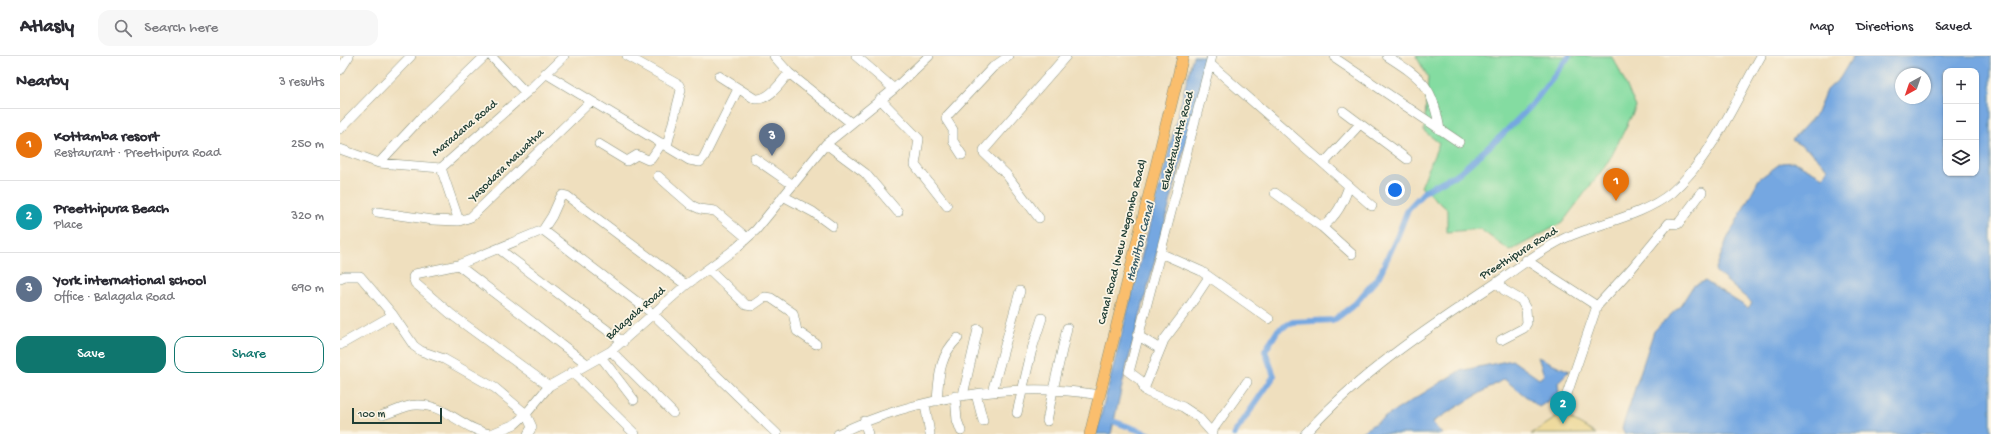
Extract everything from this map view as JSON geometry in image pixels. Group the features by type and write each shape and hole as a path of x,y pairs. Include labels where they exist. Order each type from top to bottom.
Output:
{"main road":[{"name":"Canal Road (New Negombo Road)","path":"1090,434 1183,56"}],"street":[{"path":"340,70 349,56"},
{"path":"340,129 411,56"},
{"path":"379,163 421,118 485,56"},
{"path":"491,56 526,93"},
{"name":"Maradana Road","path":"340,148 379,163 441,168 526,93 564,56"},
{"path":"600,144 627,161 637,155 648,160 651,159 665,145 682,90 679,85 627,56"},
{"path":"774,56 789,73 850,123"},
{"path":"856,56 894,89"},
{"path":"962,155 953,141 953,130 946,119 947,116 993,67 1009,56"},
{"path":"1039,218 1006,174 984,153 984,150 1066,56"},
{"path":"1335,56 1336,59 1459,142"},
{"path":"1387,56 1422,80 1436,106 1440,130"},
{"name":"Preethipura Road","path":"1305,434 1328,409 1396,351 1497,282 1526,260 1565,238 1643,209 1670,194 1686,179 1705,157 1761,56"},
{"name":"Balagala Road","path":"491,434 515,424 526,414 549,386 611,351 686,286 747,238 826,144 850,123 894,89 924,57"},
{"path":"1211,60 1275,122 1372,206"},
{"name":"Elakatawatta Road","path":"1144,389 1140,380 1128,372 1211,60"},
{"path":"545,73 689,160 700,162 704,157 738,89"},
{"path":"719,76 755,99 762,100 768,96 789,73"},
{"path":"880,99 919,139 915,165 947,206"},
{"name":"Yasodara Mawatha","path":"441,168 459,221 471,217 591,101"},
{"path":"1343,111 1407,159"},
{"path":"1324,163 1360,124"},
{"path":"826,144 865,173 898,212"},
{"path":"754,158 793,185"},
{"path":"658,176 691,205 700,210 715,210 747,238"},
{"path":"1322,227 1334,218 1344,201 1349,186"},
{"path":"1566,396 1597,306 1632,268 1669,223 1678,224 1702,192"},
{"path":"1275,193 1322,227 1352,254"},
{"path":"549,386 452,315 413,280 415,274 458,265 543,230 563,195 567,196 686,286"},
{"path":"783,196 813,212 832,226"},
{"path":"377,212 433,220 459,221"},
{"path":"543,230 653,314 777,434"},
{"path":"499,249 622,342"},
{"path":"1160,253 1201,271 1269,319"},
{"path":"1526,260 1597,306"},
{"path":"458,265 587,364"},
{"path":"709,269 746,305 752,306 766,297 771,298 781,304 793,313 796,331 816,344"},
{"path":"340,278 345,276 360,276 393,315 414,346 421,351 444,359 495,388 526,414 532,427 528,434"},
{"path":"1209,277 1160,349 1153,370 1144,389 1151,394 1182,407 1198,418 1212,433 1247,382"},
{"path":"1497,282 1504,290 1522,300 1526,309 1527,323 1524,328 1501,340"},
{"path":"992,392 1020,291"},
{"path":"340,344 393,315"},
{"path":"1016,413 1042,318"},
{"path":"1047,421 1052,390 1068,328"},
{"path":"961,431 957,420 959,396 978,329"},
{"path":"1138,335 1160,349"},
{"path":"937,401 943,359 948,348 958,338"},
{"path":"611,351 673,413"},
{"path":"601,357 634,400"},
{"path":"572,372 635,434"},
{"path":"838,434 864,421 959,396 992,392 1052,390 1099,395"},
{"path":"976,394 983,420"},
{"path":"925,404 930,434"},
{"path":"383,415 414,405 428,405 480,432 491,434"},
{"path":"864,421 868,434"}],"green space":[{"path":"1416,56 1611,56 1618,67 1636,107 1609,161 1562,223 1510,251 1480,229 1447,232 1447,209 1421,187 1439,143 1424,131 1428,77"}],"sand":[{"path":"1562,414 1596,434 1531,434"}],"water":[{"path":"1193,56 1209,56 1125,373 1111,434 1096,434"},
{"path":"1853,56 1991,56 1991,434 1625,434 1622,428 1654,331 1681,305 1693,286 1705,281 1748,308 1752,303 1715,271 1727,239 1759,179 1781,163 1795,162 1823,177 1828,168 1810,151 1792,140 1817,113 1825,92 1840,78"},
{"path":"1538,357 1569,371 1558,382 1559,394 1539,407 1504,379 1432,422 1442,434 1358,434 1459,371 1512,360 1539,379 1544,375"}],"waterway":[{"path":"1234,434 1274,376 1265,351 1278,330 1293,322 1334,320 1355,304 1379,276 1408,209 1426,190 1459,173 1500,137 1531,106 1569,56"},
{"path":"1107,419 1149,434"}],"place":[{"name":"York international school","path":"772,156"},
{"name":"Kottamba resort","path":"1616,201"},
{"name":"Preethipura Beach","path":"1563,424"}],"water label":[{"name":"Hamilton Canal","path":"1141,242"}]}
